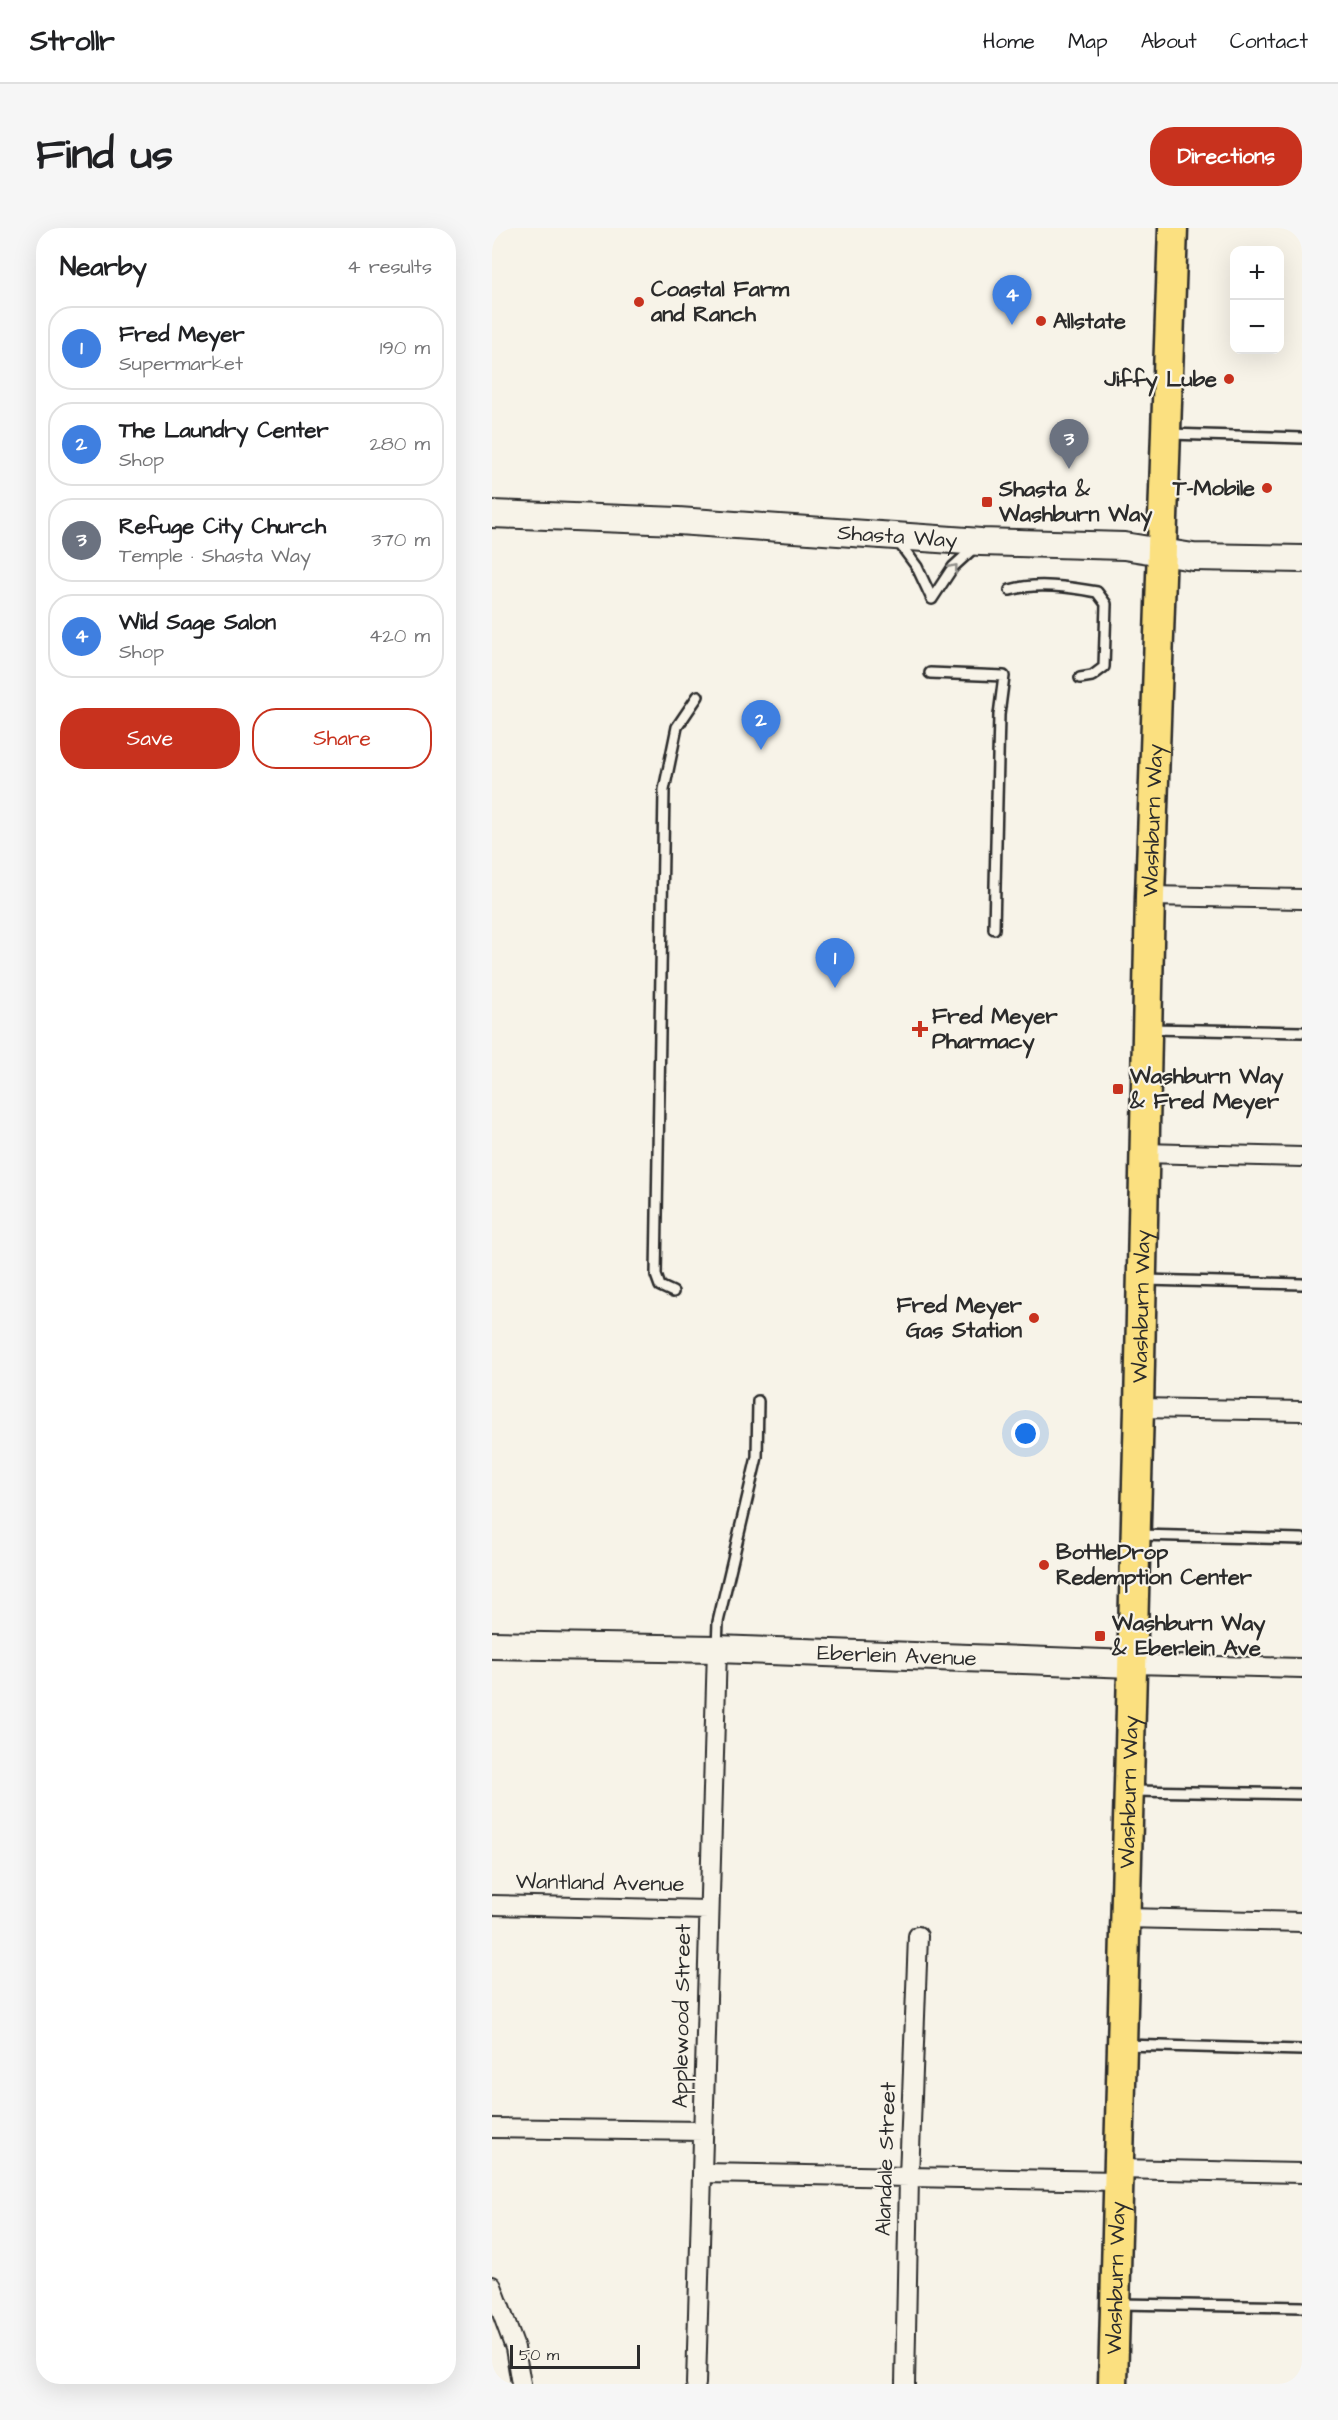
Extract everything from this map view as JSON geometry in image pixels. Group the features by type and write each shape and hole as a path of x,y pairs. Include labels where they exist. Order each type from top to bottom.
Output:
{"main road":[{"name":"Washburn Way","path":"1113,2384 1136,1535 1150,896 1173,228"},
{"name":"Shasta Way","path":"492,514 678,521 981,542 1124,546 1193,557 1302,559"},
{"name":"Eberlein Avenue","path":"492,1645 717,1649 1132,1664"}],"street":[{"path":"1150,896 1302,899"},
{"path":"1143,1153 1302,1157"},
{"path":"1139,1408 1302,1411"},
{"name":"Applewood Street","path":"696,2384 717,1649"},
{"name":"Eberlein Avenue","path":"1132,1664 1302,1668"},
{"name":"Wantland Avenue","path":"492,1905 708,1910"},
{"path":"1125,1918 1302,1922"},
{"name":"Alandale Street","path":"904,2384 918,1936"},
{"path":"492,2128 703,2131"},
{"path":"702,2173 909,2177 1302,2173"},
{"path":"492,2286 515,2349 521,2384"}],"lane":[{"path":"1167,434 1302,438"},
{"path":"894,535 916,567 932,599 953,567 981,542"},
{"path":"1010,590 1023,586 1097,592 1106,604 1104,667 1092,676 1080,678"},
{"path":"930,673 1004,676 999,715 994,929"},
{"path":"673,1292 660,1286 656,1275 664,790 677,727 698,696"},
{"path":"1148,1029 1302,1032"},
{"path":"1141,1280 1302,1284"},
{"path":"717,1649 718,1622 757,1457 758,1401"},
{"path":"1136,1535 1302,1539"},
{"path":"1129,1791 1302,1794"},
{"path":"1122,2045 1302,2050"},
{"path":"1115,2304 1302,2307"}],"place":[{"name":"Coastal Farm and Ranch","path":"639,302"},
{"name":"Allstate","path":"1041,321"},
{"name":"Wild Sage Salon","path":"1012,325"},
{"name":"Jiffy Lube","path":"1229,379"},
{"name":"Refuge City Church","path":"1069,469"},
{"name":"T-Mobile","path":"1267,488"},
{"name":"Shasta & Washburn Way","path":"987,502"},
{"name":"The Laundry Center","path":"761,750"},
{"name":"Fred Meyer","path":"835,988"},
{"name":"Fred Meyer Pharmacy","path":"920,1029"},
{"name":"Washburn Way & Fred Meyer","path":"1118,1089"},
{"name":"Fred Meyer Gas Station","path":"1034,1318"},
{"name":"BottleDrop Redemption Center","path":"1044,1565"},
{"name":"Washburn Way & Eberlein Ave","path":"1100,1636"}]}
